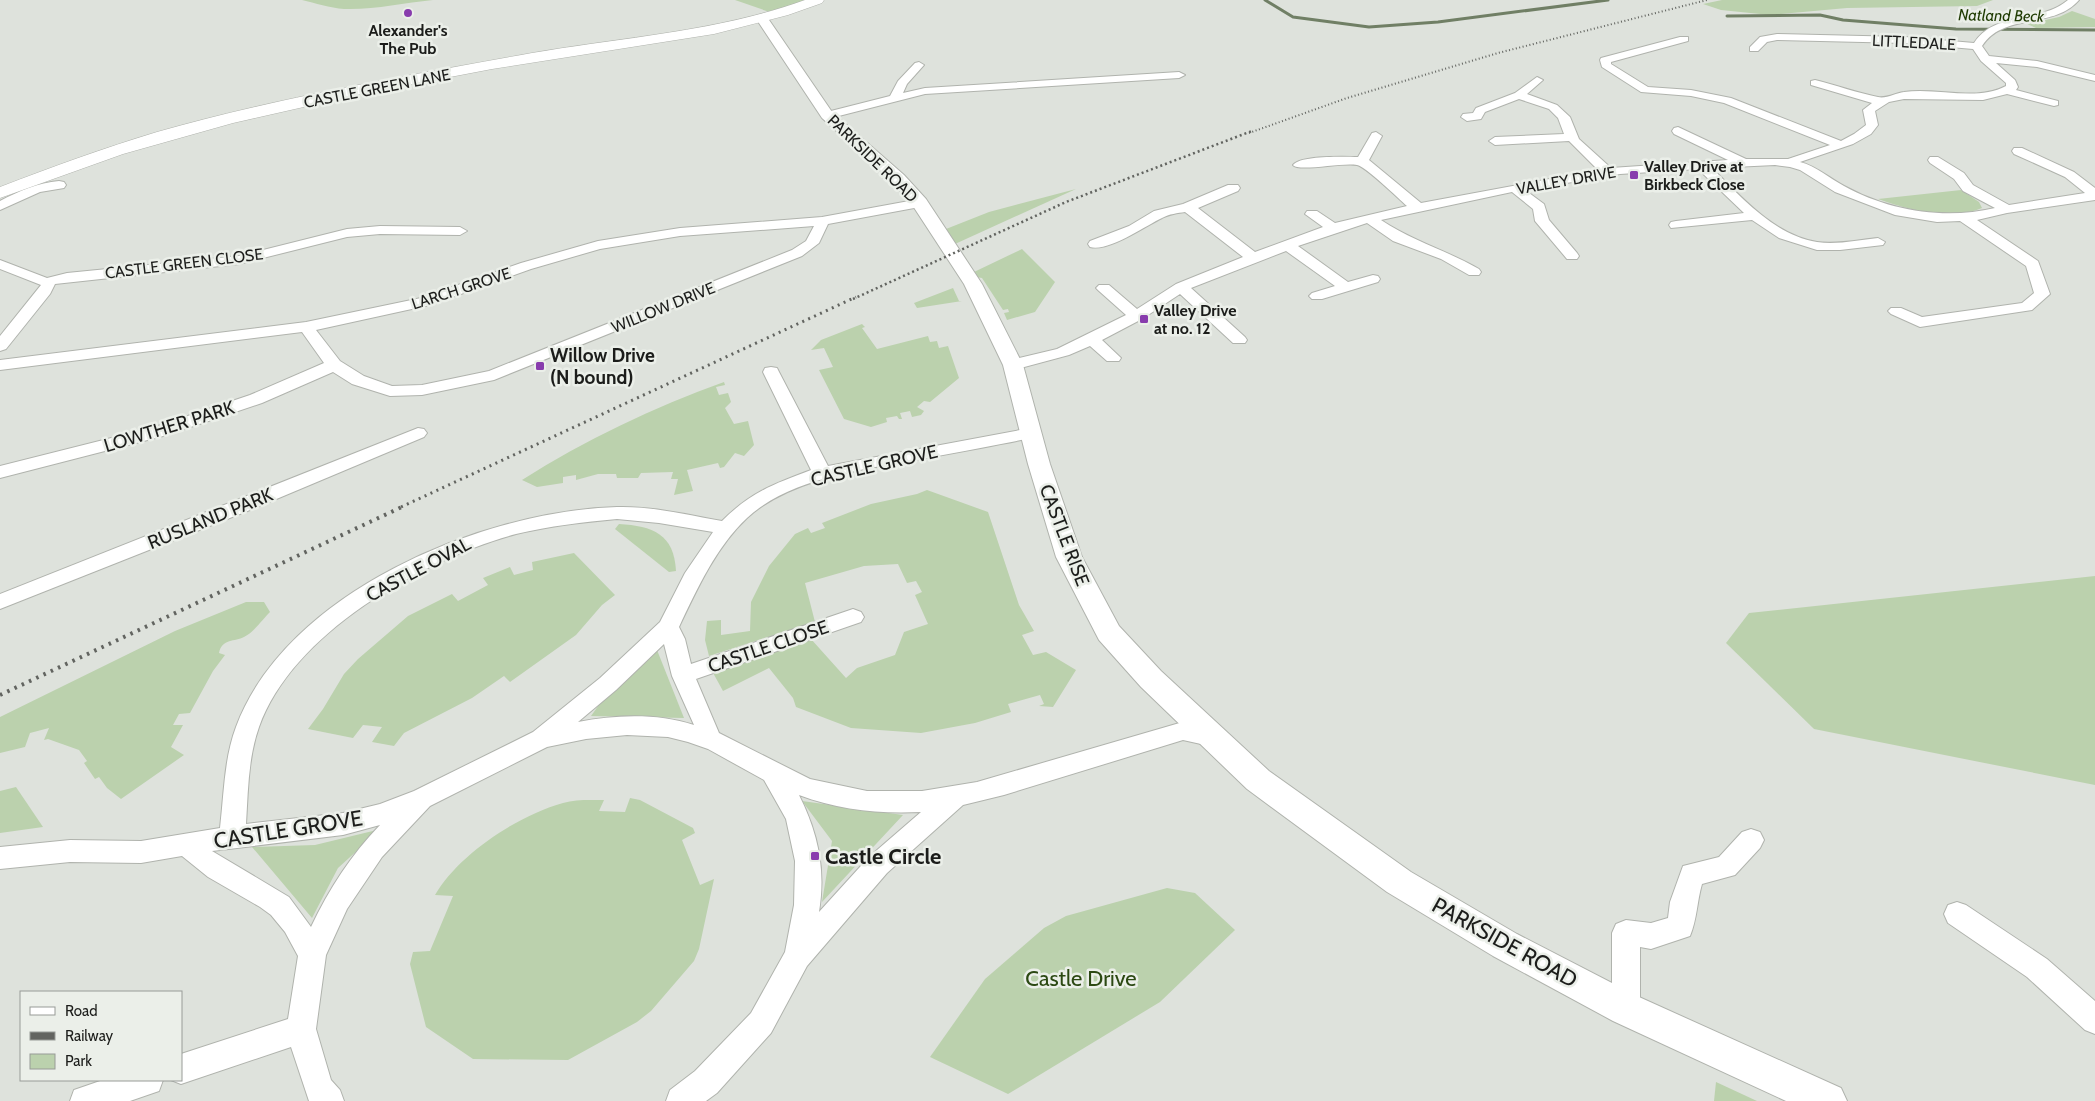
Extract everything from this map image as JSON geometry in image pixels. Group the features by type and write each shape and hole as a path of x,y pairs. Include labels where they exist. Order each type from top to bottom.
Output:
{"highway":[{"name":"CASTLE GREEN LANE","path":"0,193 136,145 251,114 529,59 763,20 816,0"}],"street":[{"path":"2008,91 2012,87 2011,82 1986,59 1977,46 1980,38 1991,30 2056,13 2074,0"},
{"name":"PARKSIDE ROAD","path":"763,20 827,115 898,178 920,203 958,259 994,324"},
{"name":"LITTLEDALE","path":"1754,49 1764,39 1777,37 1905,40 1977,46"},
{"path":"1684,38 1605,60 1606,65 1645,90 1724,95 1839,144"},
{"name":"LITTLEDALE","path":"1852,40 1868,49"},
{"path":"1986,59 2037,64 2095,78"},
{"path":"896,98 902,83 919,65"},
{"path":"827,115 925,91 1179,75"},
{"path":"1467,117 1477,116 1480,110 1519,95 1537,80"},
{"path":"1815,83 1879,101 1911,95 1982,95 2008,91 2054,103"},
{"path":"1519,95 1552,107 1564,117 1565,126 1572,137 1609,172"},
{"name":"VALLEY DRIVE","path":"1013,365 1063,352 1136,316 1181,287 1252,257 1334,228 1369,218 1514,188 1609,172 1775,161 1792,163 1796,159 1839,144 1868,131 1872,125 1869,110 1879,101"},
{"path":"1678,131 1693,140 1724,152 1745,163"},
{"path":"1362,162 1376,136"},
{"path":"1495,141 1572,137"},
{"path":"2018,151 2067,173 2085,184 2095,196"},
{"path":"1954,157 1928,160 1959,176 1963,184 1973,192 2007,209"},
{"path":"1299,166 1335,160 1362,162 1418,208"},
{"path":"1792,163 1805,167 1854,196 1926,217 1965,218 2007,209 2095,196"},
{"path":"1703,167 1755,216 1786,237 1816,246 1878,242"},
{"path":"0,206 39,188 59,185"},
{"path":"1094,244 1126,233 1159,214 1188,207 1233,188"},
{"path":"1514,188 1539,207 1542,221 1572,256"},
{"name":"LARCH GROVE","path":"0,365 306,327 425,302 526,266 598,245 680,232 822,221 920,203"},
{"path":"1188,207 1252,257"},
{"path":"1312,214 1334,228"},
{"path":"1676,225 1755,216"},
{"path":"1369,218 1398,238 1446,256 1474,272"},
{"path":"1896,311 1920,322 2027,306 2042,294 2034,264 1965,218"},
{"name":"WILLOW DRIVE","path":"306,327 334,365 358,380 390,390 422,390 494,375 797,253 810,246 817,238 822,221"},
{"name":"CASTLE GREEN CLOSE","path":"0,264 27,276 47,282 77,276 239,260 347,234 380,230 460,231"},
{"path":"1286,244 1346,288"},
{"path":"1317,296 1373,279"},
{"path":"0,346 45,291 48,286 47,282"},
{"path":"1181,287 1240,340"},
{"path":"1104,288 1136,316"},
{"name":"CASTLE RISE","path":"994,324 1013,365 1054,513 1069,557 1110,633 1151,679 1210,737"},
{"path":"1092,339 1113,358"},
{"name":"LOWTHER PARK","path":"0,472 161,431 256,399 334,365"},
{"path":"772,372 822,473"},
{"name":"RUSLAND PARK","path":"0,602 248,504 418,433"},
{"name":"CASTLE GROVE","path":"0,858 70,851 141,852 232,837 343,824 382,814 423,798 541,739 608,684 668,627 692,578 726,528 742,512 767,494 822,473 1031,433"},
{"name":"CASTLE OVAL","path":"232,837 241,755 248,725 278,671 303,643 342,611 382,584 442,552 478,538 521,526 576,516 619,513 666,518 726,528"},
{"name":"CASTLE CLOSE","path":"682,675 853,617"},
{"path":"668,627 672,633 682,675 707,724 709,739"},
{"path":"541,739 570,732 618,726 658,726 709,739 797,785 840,798 893,803 954,798 990,790 1183,731 1210,737"},
{"name":"PARKSIDE ROAD","path":"1210,737 1258,780 1399,882 1505,945 1626,1009 1828,1101"},
{"path":"772,773 783,789 801,824 809,857 808,908 797,957"},
{"path":"320,1097 301,1029 312,955 337,901 373,849 423,798"},
{"path":"681,1101 706,1082 761,1023 797,957 878,865 954,798"},
{"path":"1626,1009 1626,933 1651,936 1680,927 1684,902 1692,874 1726,867 1750,840"},
{"path":"186,844 193,854 249,885 280,906 294,921 312,955"},
{"path":"1957,914 2036,968 2095,1020"},
{"path":"182,1069 301,1029"},
{"path":"84,1101 145,1081"}],"green space":[{"path":"302,0 433,0 344,9"},
{"path":"735,0 817,0 778,15"},
{"path":"1722,0 1993,0 1977,6 1847,8 1770,15 1721,10 1703,4"},
{"path":"2072,11 2095,19 2095,27 2036,28 2027,24 2059,17"},
{"path":"1076,189 955,244 946,229 989,212"},
{"path":"1961,190 1979,202 1982,208 1957,214 1930,213 1878,199"},
{"path":"1022,249 1055,282 1035,312 1007,320 1004,313 1009,312 1008,309 1003,310 982,278 976,277 974,272"},
{"path":"953,288 959,301 962,301 917,308 914,303"},
{"path":"862,324 865,327 862,328 877,349 928,336 930,342 937,341 939,348 948,346 959,378 930,402 924,401 917,407 924,411 921,415 912,417 910,411 900,413 902,419 899,419 897,416 886,418 887,422 871,427 844,419 819,370 833,367 824,348 811,350 821,340"},
{"path":"724,382 725,385 716,387 719,395 728,393 731,402 725,408 734,424 748,421 754,445 744,456 735,453 724,467 720,468 718,463 687,470 693,491 674,495 678,479 671,479 673,472 641,473 638,478 617,478 616,474 598,474 576,480 576,475 563,477 563,483 537,487 522,480 570,451 620,425"},
{"path":"927,490 988,512 1019,605 1034,631 1022,635 1033,655 1046,652 1076,670 1053,707 1039,706 1044,704 1040,695 1008,704 1011,712 975,723 921,733 851,728 796,707 793,698 769,668 723,691 712,671 811,639 846,678 857,668 895,655 904,632 928,624 915,595 922,592 916,581 907,583 898,564 864,566 805,583 815,622 709,656 705,640 707,621 721,620 721,635 750,631 751,602 769,566 795,534 808,528 811,533 825,528 822,523 871,504"},
{"path":"619,524 642,527 660,534 671,548 676,571 669,572 615,529"},
{"path":"574,553 615,595 602,605 576,635 510,682 504,676 472,698 404,733 394,746 372,742 382,727 363,725 353,738 308,729 323,709 344,674 358,659 408,616 452,594 458,601 488,585 483,578 510,567 514,575 533,570 532,562"},
{"path":"2095,576 2095,785 1814,729 1726,643 1749,613"},
{"path":"246,602 264,602 270,612 247,635 223,645 219,653 225,655 213,671 190,713 179,714 173,725 183,725 171,747 184,755 121,799 107,788 99,777 95,779 84,763 87,761 79,750 48,739 44,740 49,728 30,733 25,747 0,753 0,717 175,631"},
{"path":"657,650 684,718 591,716 601,702"},
{"path":"16,787 43,827 0,833 0,791"},
{"path":"630,798 640,800 693,828 695,833 682,840 700,885 714,879 699,949 694,961 651,1011 637,1022 568,1060 473,1059 426,1027 410,964 413,952 430,951 453,896 435,895 459,865 491,838 545,809 573,801 604,800 599,811 625,812"},
{"path":"802,801 903,815 822,902 832,841"},
{"path":"381,829 338,868 312,918 252,847 315,845"},
{"name":"Castle Drive","path":"1167,888 1195,893 1235,930 1160,1002 1008,1094 930,1057 985,979 1044,928 1066,916"},
{"path":"1716,1082 1757,1101 1714,1101"}],"waterway":[{"name":"Natland Beck","path":"1265,0 1293,17 1369,27 1438,22 1608,0"},
{"name":"Natland Beck","path":"1727,16 1820,15 1843,20 1956,29 2095,30"}],"railway":[{"path":"1249,133 1347,98 1498,53 1707,0"},
{"path":"853,299 1066,202 1252,131"},
{"path":"401,507 856,297"},
{"path":"0,695 404,506"}],"place":[{"name":"Alexander's The Pub","path":"408,13"},
{"name":"Valley Drive at Birkbeck Close","path":"1634,175"},
{"name":"Valley Drive at no. 12","path":"1144,319"},
{"name":"Willow Drive (N bound)","path":"540,366"},
{"name":"Castle Circle","path":"815,856"}]}
